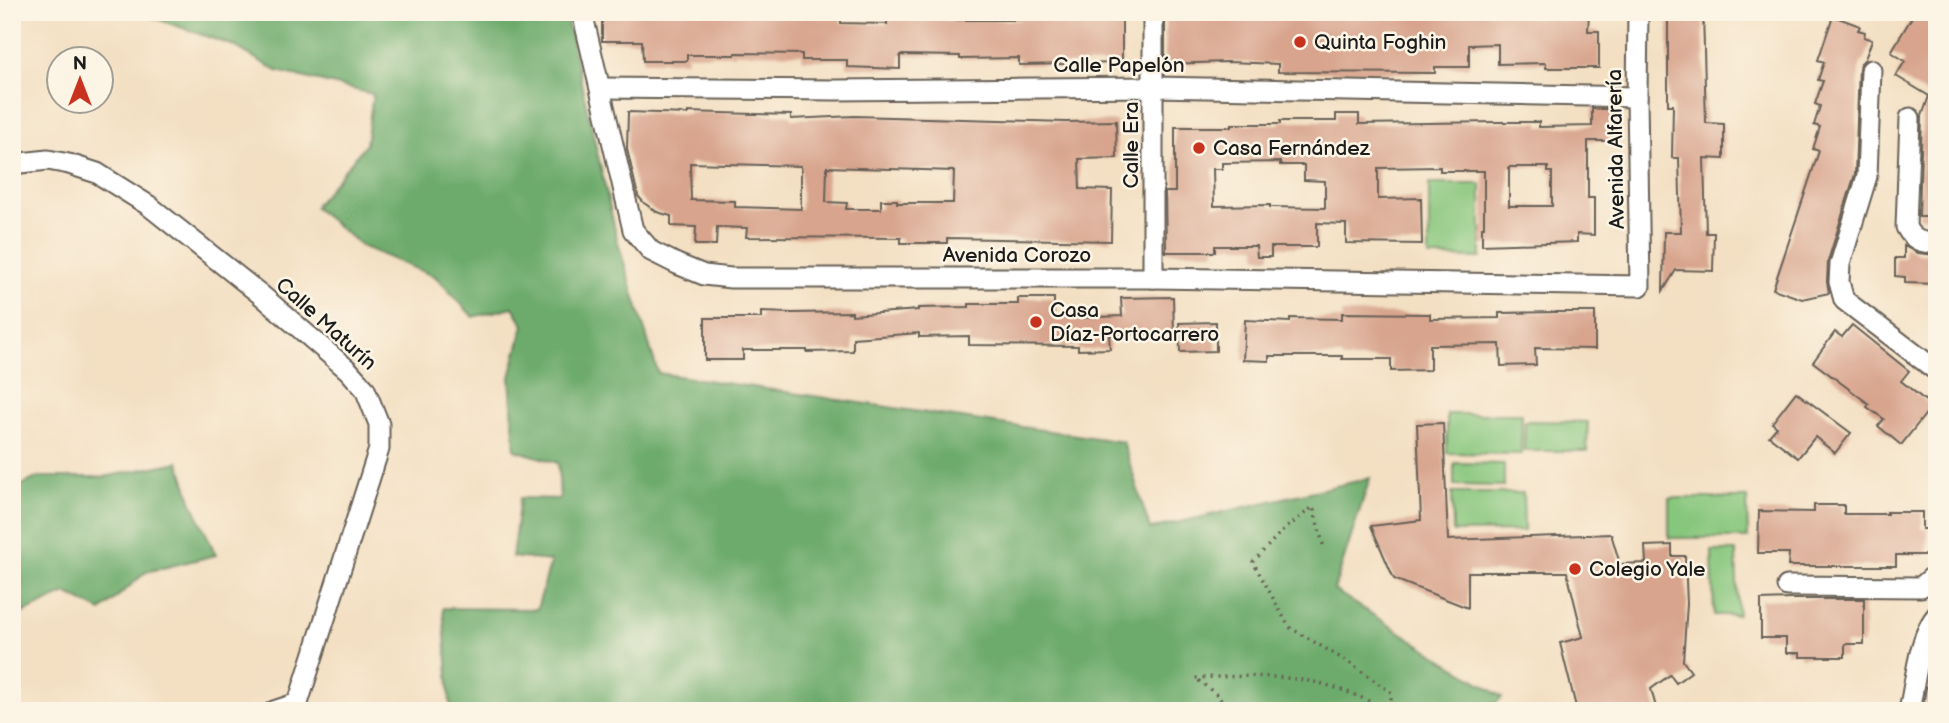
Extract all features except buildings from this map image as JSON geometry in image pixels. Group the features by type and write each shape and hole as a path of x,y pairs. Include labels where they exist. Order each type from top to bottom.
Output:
{"street":[{"name":"Avenida Corozo","path":"582,12 633,230 651,251 704,275 731,278 1153,278 1640,286"},
{"name":"Calle Era","path":"1153,12 1153,278"},
{"name":"Avenida Alfarería","path":"1638,12 1640,286"},
{"path":"1871,70 1867,176 1840,264 1839,282 1844,300 1937,370"},
{"name":"Calle Papelón","path":"600,88 849,90 1154,87 1637,97"},
{"path":"1910,118 1906,227 1910,236 1918,241 1937,243"},
{"name":"Calle Maturín","path":"12,164 48,160 69,164 97,173 148,205 260,294 348,370 365,389 379,424 379,449 303,707 274,711"},
{"path":"1787,586 1921,587 1937,573"},
{"path":"1909,711 1924,635 1937,615"}],"path":[{"path":"1230,711 1216,694 1195,678 1256,676 1319,683 1390,710 1392,693 1348,662 1289,627 1253,562 1280,533 1313,507 1324,548"}],"green space":[{"path":"137,12 565,12 618,243 658,373 1123,442 1150,529 1370,478 1334,590 1502,697 1488,711 453,711 450,702 443,608 537,609 551,561 512,557 520,498 560,499 558,463 515,450 510,377 524,325 513,307 473,317 436,277 363,247 314,207 366,144 373,94 277,71 234,46"},
{"path":"1429,184 1481,184 1481,258 1429,257"},
{"path":"1447,414 1522,414 1521,454 1447,453"},
{"path":"1525,421 1588,422 1587,451 1524,451"},
{"path":"179,462 192,503 216,555 146,572 101,611 66,593 12,618 12,490 38,477 104,477"},
{"path":"1454,463 1504,464 1504,486 1454,485"},
{"path":"1452,493 1523,493 1524,531 1453,532"},
{"path":"1669,498 1747,498 1748,538 1669,538"},
{"path":"1712,551 1736,551 1738,615 1714,615"}],"place":[{"name":"Quinta Foghin","path":"1300,42"},
{"name":"Casa Fernández","path":"1199,148"},
{"name":"Casa Díaz-Portocarrero","path":"1036,322"},
{"name":"Colegio Yale","path":"1575,569"}]}
